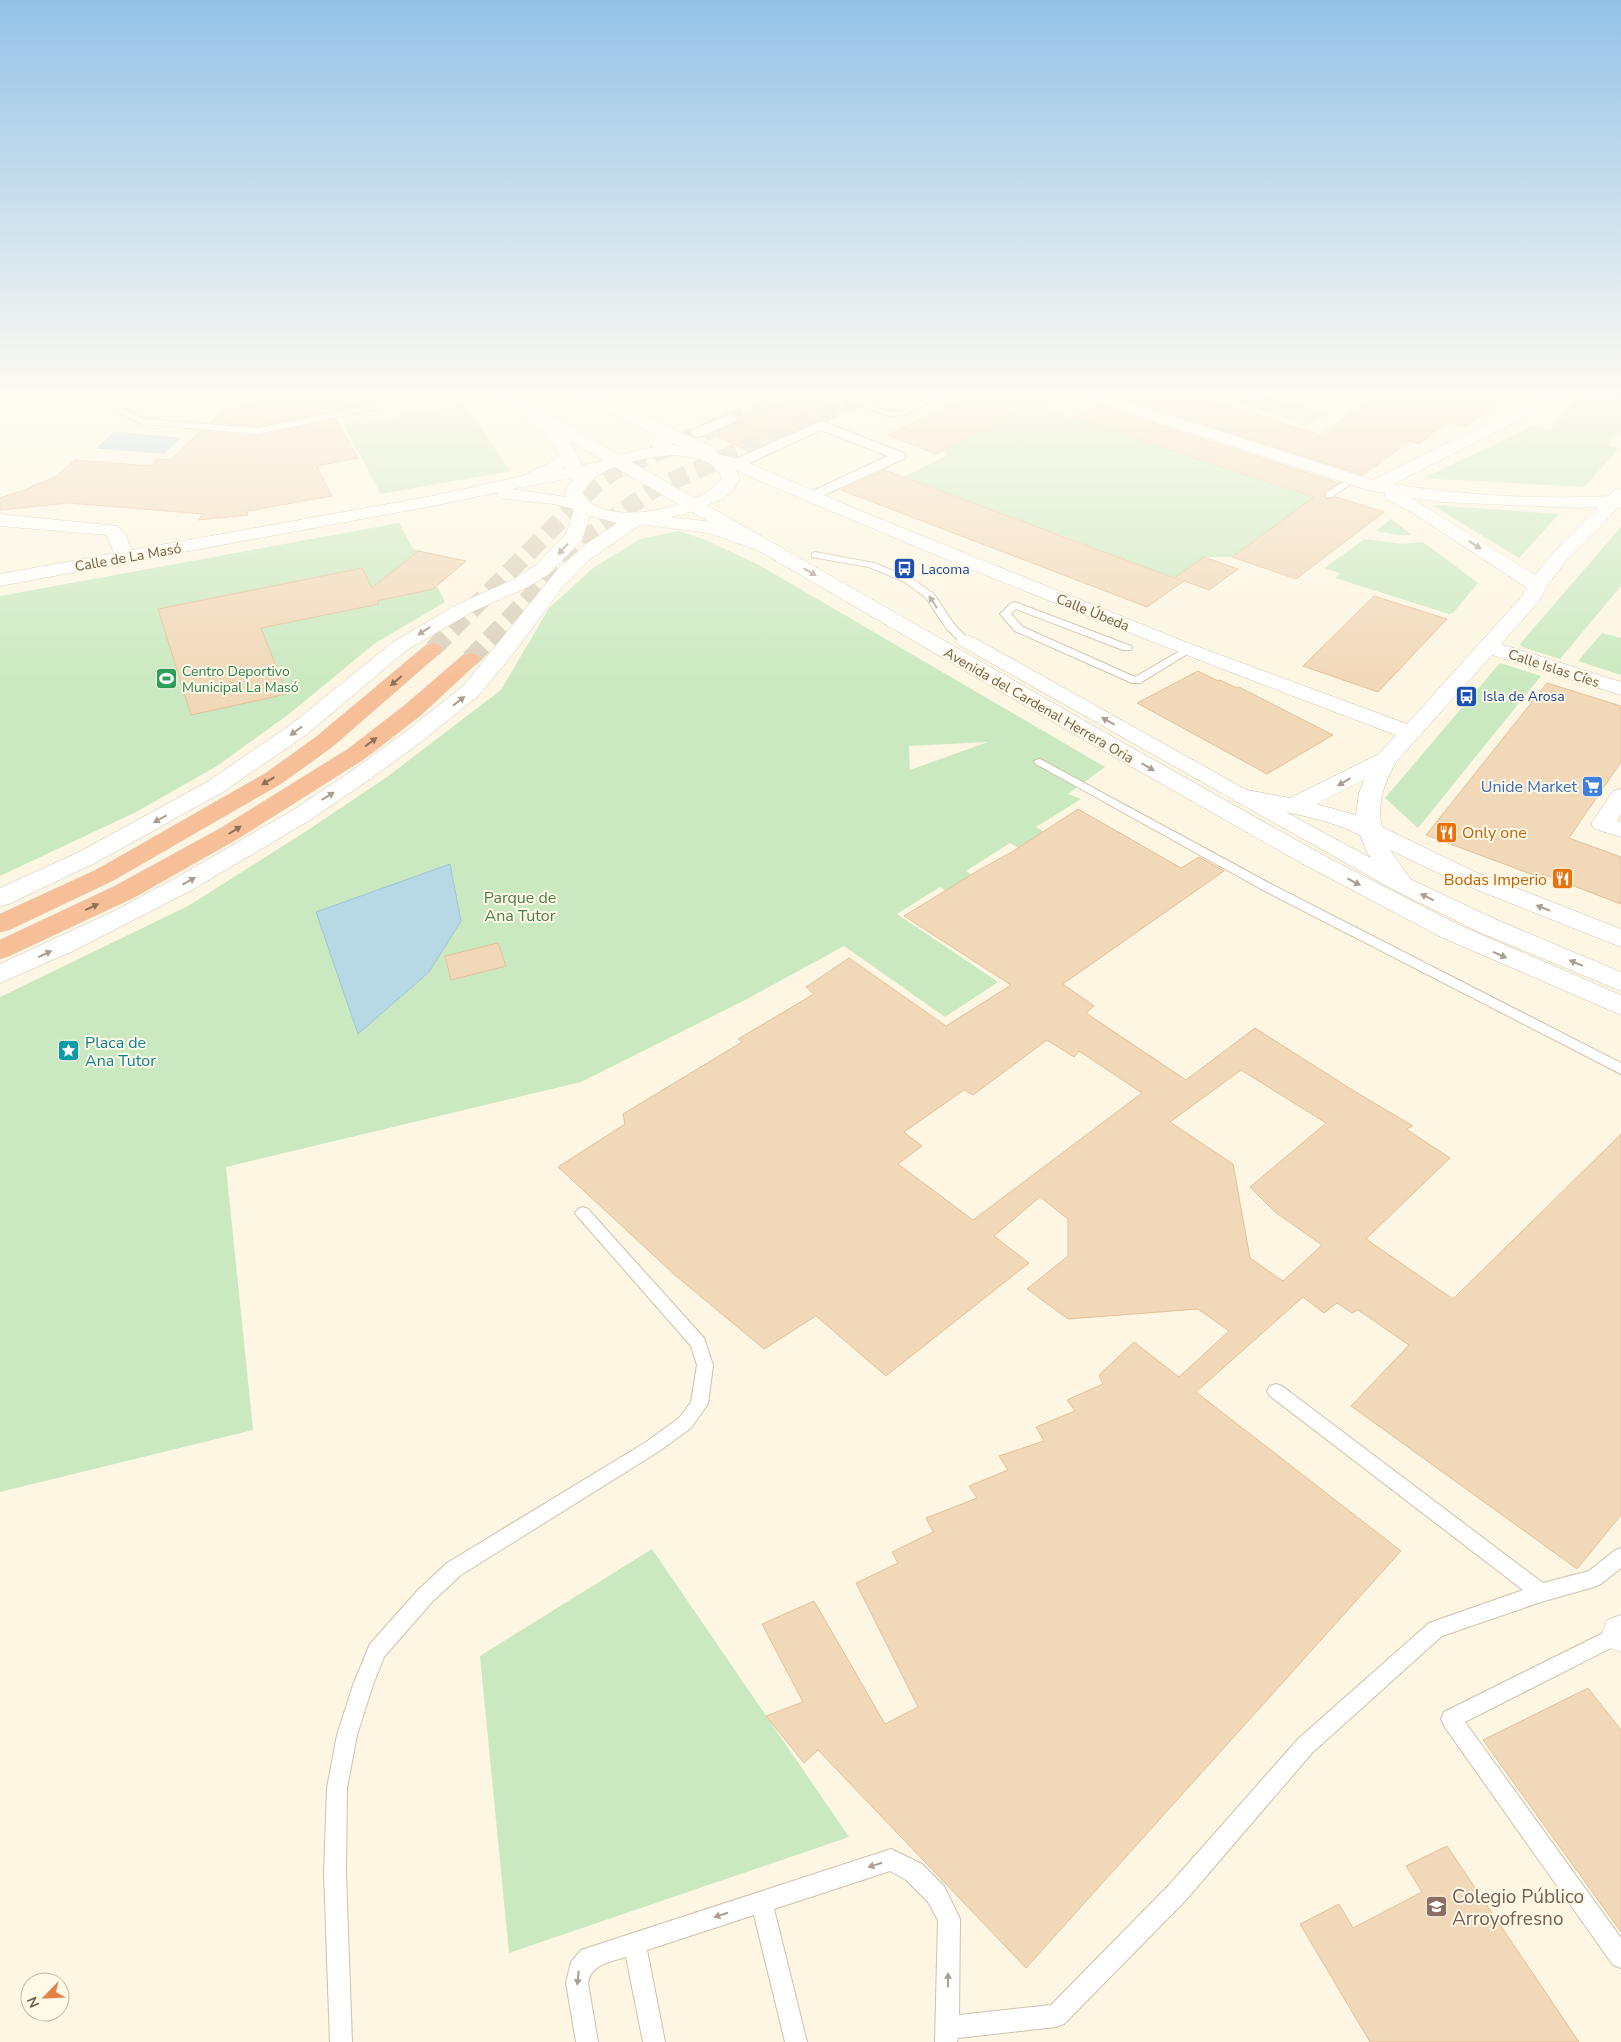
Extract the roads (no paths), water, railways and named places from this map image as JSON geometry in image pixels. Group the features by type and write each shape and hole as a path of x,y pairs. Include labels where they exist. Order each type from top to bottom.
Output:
{"highway":[{"path":"0,924 104,876 274,778 324,742 433,649"},
{"path":"0,950 124,892 230,834 356,754 413,710 470,659"}],"street":[{"name":"Calle de La Masó","path":"0,580 493,487"},
{"path":"0,898 88,858 215,787 263,756 298,730 400,646 465,608 542,570 575,536 584,506 576,499 576,487"},
{"name":"Avenida del Cardenal Herrera Oria","path":"657,487 693,505 768,547 1082,729 1312,859 1481,946 1621,1006"},
{"name":"Avenida del Cardenal Herrera Oria","path":"701,487 964,640 1242,796 1293,815 1402,884 1488,926 1621,982"},
{"path":"716,496 726,487"},
{"name":"Calle Úbeda","path":"716,496 738,487"},
{"name":"Calle Úbeda","path":"788,487 1189,650 1411,733"},
{"path":"811,497 832,487"},
{"path":"1377,487 1420,509 1536,585"},
{"path":"1382,487 1441,497 1580,503 1618,499"},
{"name":"Calle de La Masó","path":"432,500 514,494 554,499 584,506"},
{"name":"Avenida del Cardenal Herrera Oria","path":"636,520 693,505 716,496"},
{"path":"1368,821 1370,790 1375,776 1387,759 1532,597 1536,585 1618,499"},
{"name":"Avenida del Cardenal Herrera Oria","path":"584,506 597,513 636,520 712,528 768,547"},
{"path":"0,520 111,530 116,534 125,557"},
{"path":"0,974 150,903 243,851 381,762 468,694 506,651 556,582 594,547 636,520"},
{"name":"Calle Islas Cíes","path":"1488,647 1621,690"},
{"path":"1293,815 1357,772 1387,759"},
{"path":"1621,796 1603,824 1621,830"},
{"name":"Avenida del Cardenal Herrera Oria","path":"1293,815 1331,814 1368,821 1401,844 1464,876 1621,939"},
{"name":"Avenida del Cardenal Herrera Oria","path":"1293,815 1295,838 1312,859"},
{"name":"Avenida del Cardenal Herrera Oria","path":"1368,821 1385,864 1402,884"}],"lane":[{"path":"1329,495 1340,487"},
{"name":"Avenida del Cardenal Herrera Oria","path":"816,555 871,565 915,585 930,596 945,619 964,640"},
{"path":"1126,648 1015,605 1004,614 1019,629 1136,681 1189,650"},
{"path":"1040,762 1266,886 1621,1069"},
{"path":"341,2042 337,1964 336,1788 347,1735 363,1684 377,1651 425,1596 454,1569 652,1447 685,1423 700,1404 705,1365 698,1342 583,1214"},
{"path":"1276,1391 1541,1593"},
{"path":"587,2042 577,1983 579,1970 589,1958 891,1860 914,1872 936,1894 949,1919 947,2035 1056,2016 1177,1893 1305,1746 1436,1629 1541,1593 1594,1578 1621,1557"},
{"path":"1621,1634 1451,1719 1621,1957"},
{"path":"762,1902 796,2042"},
{"path":"634,1942 654,2042"}],"water":[{"path":"450,864 461,921 429,972 358,1034 316,912"}],"tunnel":[{"path":"433,649 593,487"},
{"path":"470,659 589,536 658,487"}],"place":[{"name":"Lacoma","path":"905,569"},
{"name":"Centro Deportivo Municipal La Masó","path":"166,679"},
{"name":"Isla de Arosa","path":"1467,696"},
{"name":"Unide Market","path":"1593,786"},
{"name":"Only one","path":"1446,832"},
{"name":"Bodas Imperio","path":"1563,879"},
{"name":"Placa de Ana Tutor","path":"69,1051"},
{"name":"Colegio Público Arroyofresno","path":"1436,1907"}],"park label":[{"name":"Parque de Ana Tutor","path":"520,906"}]}
